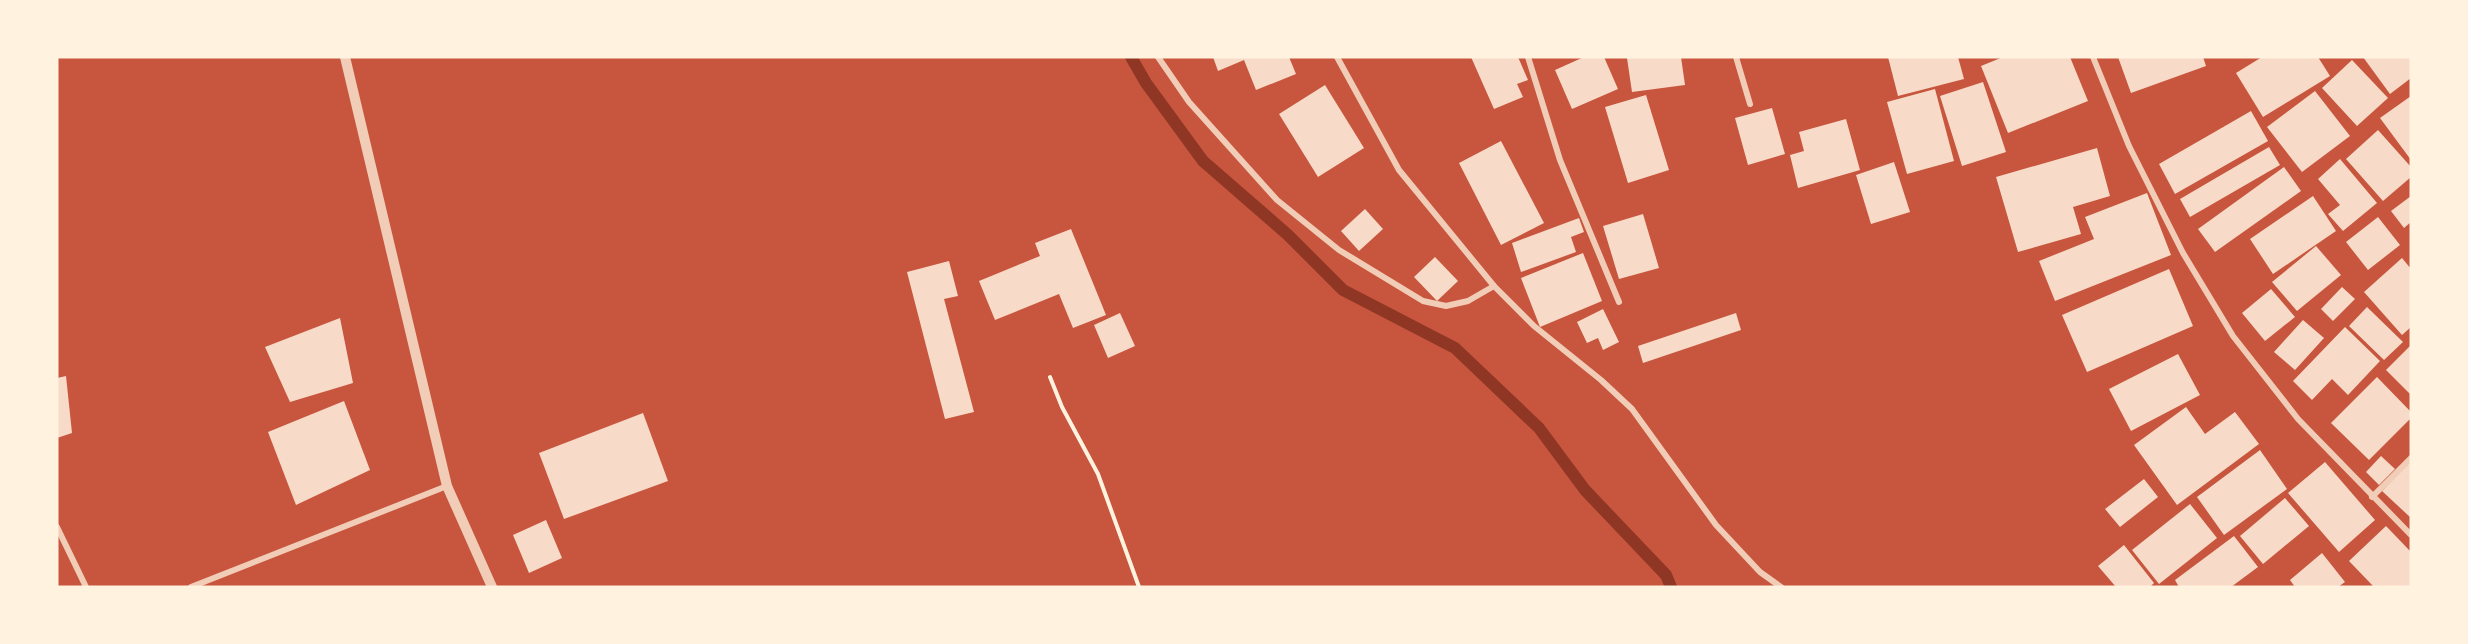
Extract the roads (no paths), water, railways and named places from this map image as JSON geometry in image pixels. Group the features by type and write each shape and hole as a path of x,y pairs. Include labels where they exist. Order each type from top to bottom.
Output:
{"street":[{"path":"345,57 447,486 492,587"},
{"path":"1158,57 1190,102 1277,200 1339,250 1423,301 1446,306 1468,301 1494,286"},
{"path":"1337,57 1399,170 1494,286 1534,326 1601,380 1632,409 1716,525 1760,572 1780,587"},
{"path":"1528,57 1560,160 1619,302"},
{"path":"1736,57 1750,104"},
{"path":"2093,57 2134,157 2183,253 2233,336 2298,419 2411,535"},
{"path":"2372,497 2411,458"},
{"path":"191,587 447,486"},
{"path":"57,527 86,587"}],"waterway":[{"path":"1131,57 1146,83 1203,161 1288,235 1343,290 1455,348 1539,428 1585,490 1666,575 1671,587"}]}
